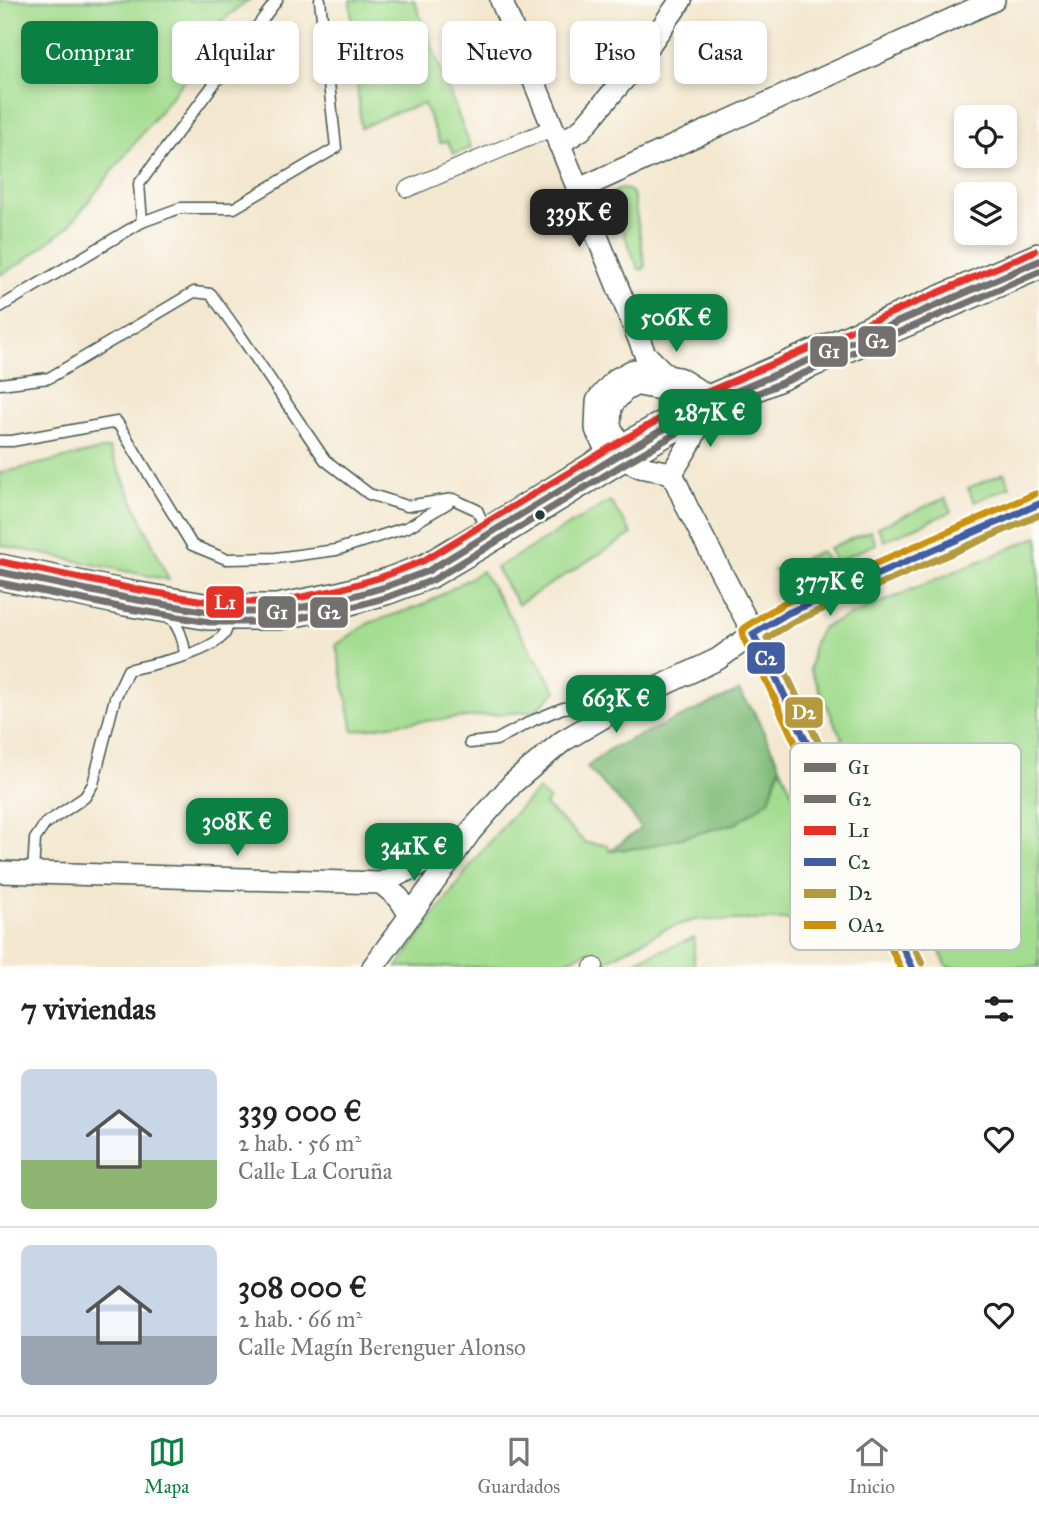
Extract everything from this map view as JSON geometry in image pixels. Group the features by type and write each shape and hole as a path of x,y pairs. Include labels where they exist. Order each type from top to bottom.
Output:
{"highway":[{"path":"0,572 209,612 278,612 339,600 385,587 428,570 707,404 1039,261"},
{"path":"617,456 603,428 604,403 640,365 707,404"}],"street":[{"path":"501,0 577,190 640,365"},
{"path":"407,189 556,136 581,130 631,71 681,0"},
{"path":"577,190 995,0"},
{"path":"672,473 692,440 707,404"},
{"path":"617,456 640,467 672,473"},
{"path":"672,473 807,743"},
{"path":"373,967 471,831 513,783 563,741 640,696 718,659 788,613 1039,504"},
{"path":"0,872 381,883 427,861 471,831"},
{"path":"381,883 398,898 410,915"},
{"path":"904,950 912,967"}],"lane":[{"path":"142,222 139,184 277,0"},
{"path":"0,307 142,222 180,208 234,208 336,148 320,0"},
{"path":"0,384 49,377 194,292 211,294 325,460 369,494 400,504 407,506 453,499 477,510 489,535"},
{"path":"0,441 117,422 192,545 226,559 276,558 336,550 408,527 453,499"},
{"path":"157,603 176,623 184,642 185,655"},
{"path":"33,873 35,839 44,824 85,797 93,784 115,698 128,670 211,646 225,633 230,612"},
{"path":"470,743 496,740 563,708 577,707 612,713"}],"green space":[{"path":"0,0 249,0 222,21 172,21 172,84 181,84 69,226 24,261 0,275"},
{"path":"350,0 414,0 422,21 352,21"},
{"path":"428,36 442,73 442,84 446,84 471,148 454,154 447,141 440,143 424,104 391,114 361,128 357,84 428,84"},
{"path":"619,189 629,190 633,194 645,266 641,270 611,202 612,194"},
{"path":"109,448 169,580 0,545 0,473"},
{"path":"1004,473 1010,487 974,502 968,488"},
{"path":"945,498 951,512 884,541 878,527"},
{"path":"610,501 632,534 518,604 496,568"},
{"path":"870,531 876,544 835,562 829,548"},
{"path":"1039,536 1039,967 947,967 939,950 1021,950 1021,743 844,743 810,669 814,642 823,627"},
{"path":"821,551 828,564 823,563 801,572 801,575 773,570 778,570"},
{"path":"482,571 556,691 535,711 402,723 353,731 336,645 369,623 423,605"},
{"path":"739,691 754,712 780,766 769,800 737,823 646,847 610,851 641,828 628,810 587,767 611,748"},
{"path":"780,766 790,788 790,920 695,920 665,929 597,966 588,951 553,967 397,967 476,858 538,790 549,800 545,805 586,843 607,845 610,851 646,847 737,823 776,777"},
{"path":"694,938 694,967 624,967 647,956"}],"transit line":[{"name":"L1","path":"2,562 210,602 277,602 337,590 382,577 423,561 703,394 1035,251"},
{"name":"G1","path":"0,572 209,612 278,612 339,600 385,587 428,571 707,404 1039,261"},
{"name":"G2","path":"0,583 209,622 279,622 341,610 388,597 433,580 712,413 1039,272"},
{"name":"OA2","path":"795,743 743,637 743,630 784,603 1035,494"},
{"name":"C2","path":"807,743 753,634 788,613 1039,504"},
{"name":"D2","path":"819,743 767,638 793,622 1039,515"},
{"name":"OA2","path":"892,950 900,967"},
{"name":"C2","path":"904,950 912,967"},
{"name":"D2","path":"916,950 922,963"}]}
